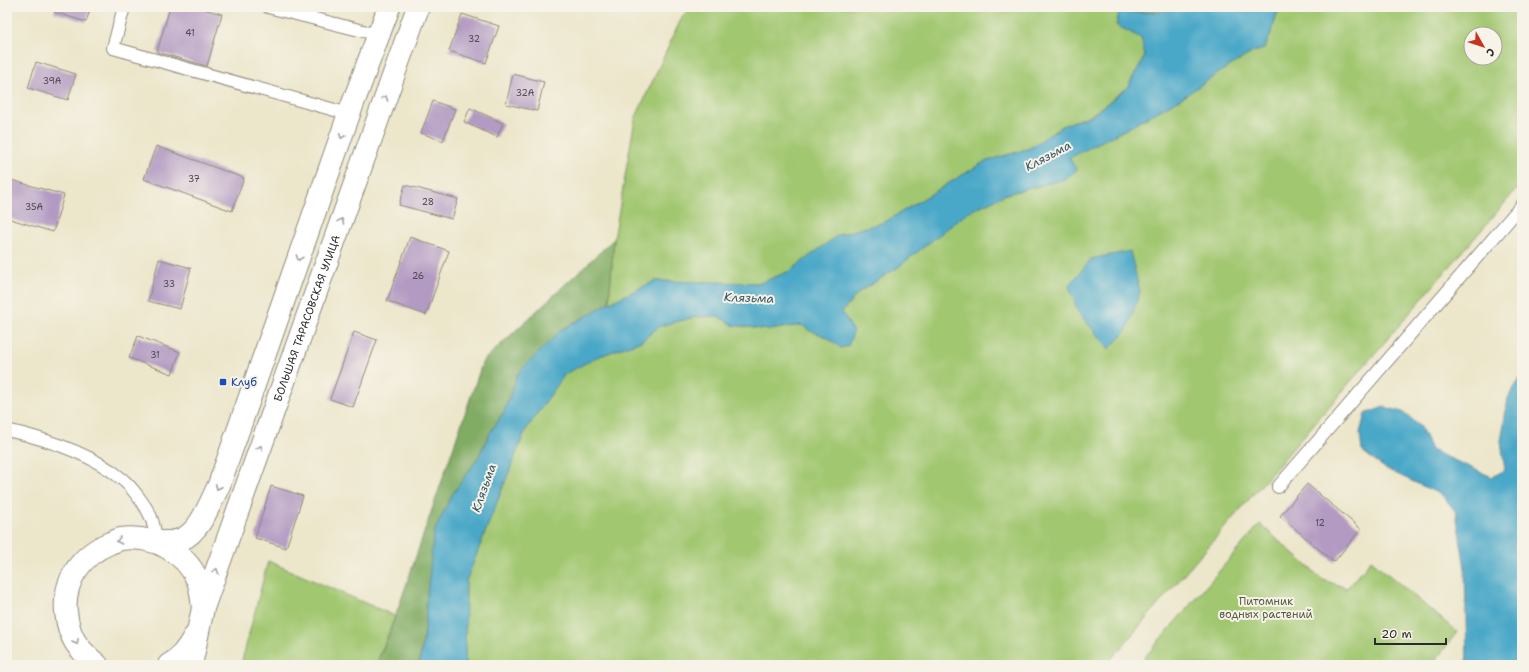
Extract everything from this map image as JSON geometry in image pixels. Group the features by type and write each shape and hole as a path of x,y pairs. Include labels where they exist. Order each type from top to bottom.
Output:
{"street":[{"path":"97,665 78,647 68,627 65,600 73,574 84,560 98,548 120,539 171,542 184,539 198,526 219,485 349,114 389,7"},
{"name":"БОЛЬШАЯ ТАРАСОВСКАЯ УЛИЦА","path":"191,665 203,608 418,7"},
{"path":"157,542 170,548 191,568 200,587 203,608"},
{"path":"169,665 176,662 188,647 198,630"}],"lane":[{"path":"124,7 113,48 349,114"},
{"path":"268,7 379,35"},
{"path":"1278,487 1522,205"},
{"path":"7,430 34,436 71,450 102,465 123,479 150,516 157,542"}],"green space":[{"path":"691,7 1181,7 1160,12 1130,11 1116,25 1141,38 1145,56 1127,88 1091,115 1064,125 1030,148 984,162 885,222 838,235 790,271 760,283 655,281 609,303 614,239 635,119 683,15"},
{"path":"1279,7 1522,7 1522,183 1106,665 465,665 466,581 525,431 565,373 597,357 641,341 660,326 695,317 718,316 733,325 769,330 802,325 833,341 849,323 841,312 859,292 897,268 968,212 1006,194 1065,179 1069,158 1128,128 1180,99 1253,52 1264,49 1272,31"},
{"path":"614,239 609,303 560,331 518,373 504,412 490,433 478,458 452,495 426,603 425,629 419,665 376,665 389,635 483,361"},
{"name":"Питомник водных растений","path":"1260,524 1323,580 1347,588 1371,560 1457,632 1432,665 1138,665"},
{"path":"268,561 395,616 376,665 241,665"}],"water":[{"name":"Клязьма","path":"1181,7 1279,7 1272,31 1264,49 1253,52 1180,99 1128,128 1069,158 1077,170 1065,179 1006,194 968,212 897,268 859,292 842,312 853,333 848,346 841,348 825,336 810,331 802,325 769,330 733,325 718,316 695,317 660,326 641,341 597,357 565,374 525,431 466,581 465,665 419,665 425,629 426,603 434,532 452,495 478,458 490,433 504,412 518,373 560,331 609,303 655,281 760,283 790,271 838,235 885,222 984,162 1030,148 1064,125 1092,115 1127,88 1145,56 1141,38 1116,25 1119,12 1160,12"},
{"path":"1130,251 1140,292 1127,330 1109,349 1078,312 1069,286 1091,259"},
{"path":"1522,375 1522,529 1517,531 1515,552 1522,559 1522,665 1467,665 1465,568 1456,512 1442,495 1386,469 1362,451 1360,433 1365,414 1384,407 1403,412 1421,427 1431,450 1492,477 1505,470 1501,441 1508,398"}],"building":[{"path":"56,7 91,7 86,22 54,12"},
{"path":"170,7 196,7 222,14 207,66 157,52"},
{"path":"462,14 499,26 486,63 449,51"},
{"path":"36,62 76,74 68,100 28,88"},
{"path":"513,74 544,82 537,111 506,104"},
{"path":"433,101 455,109 443,141 421,133"},
{"path":"470,108 503,123 497,137 464,122"},
{"path":"156,146 244,178 232,211 144,179"},
{"path":"11,180 64,195 53,232 7,218 7,192"},
{"path":"405,185 458,199 452,219 399,205"},
{"path":"410,237 449,251 426,315 387,301"},
{"path":"159,259 191,268 180,309 148,301"},
{"path":"354,332 377,340 353,407 330,399"},
{"path":"138,336 180,352 172,374 129,358"},
{"path":"1307,484 1361,529 1334,562 1280,516"},
{"path":"271,486 303,496 286,548 255,538"}],"place":[{"name":"Клуб","path":"223,382"}]}
